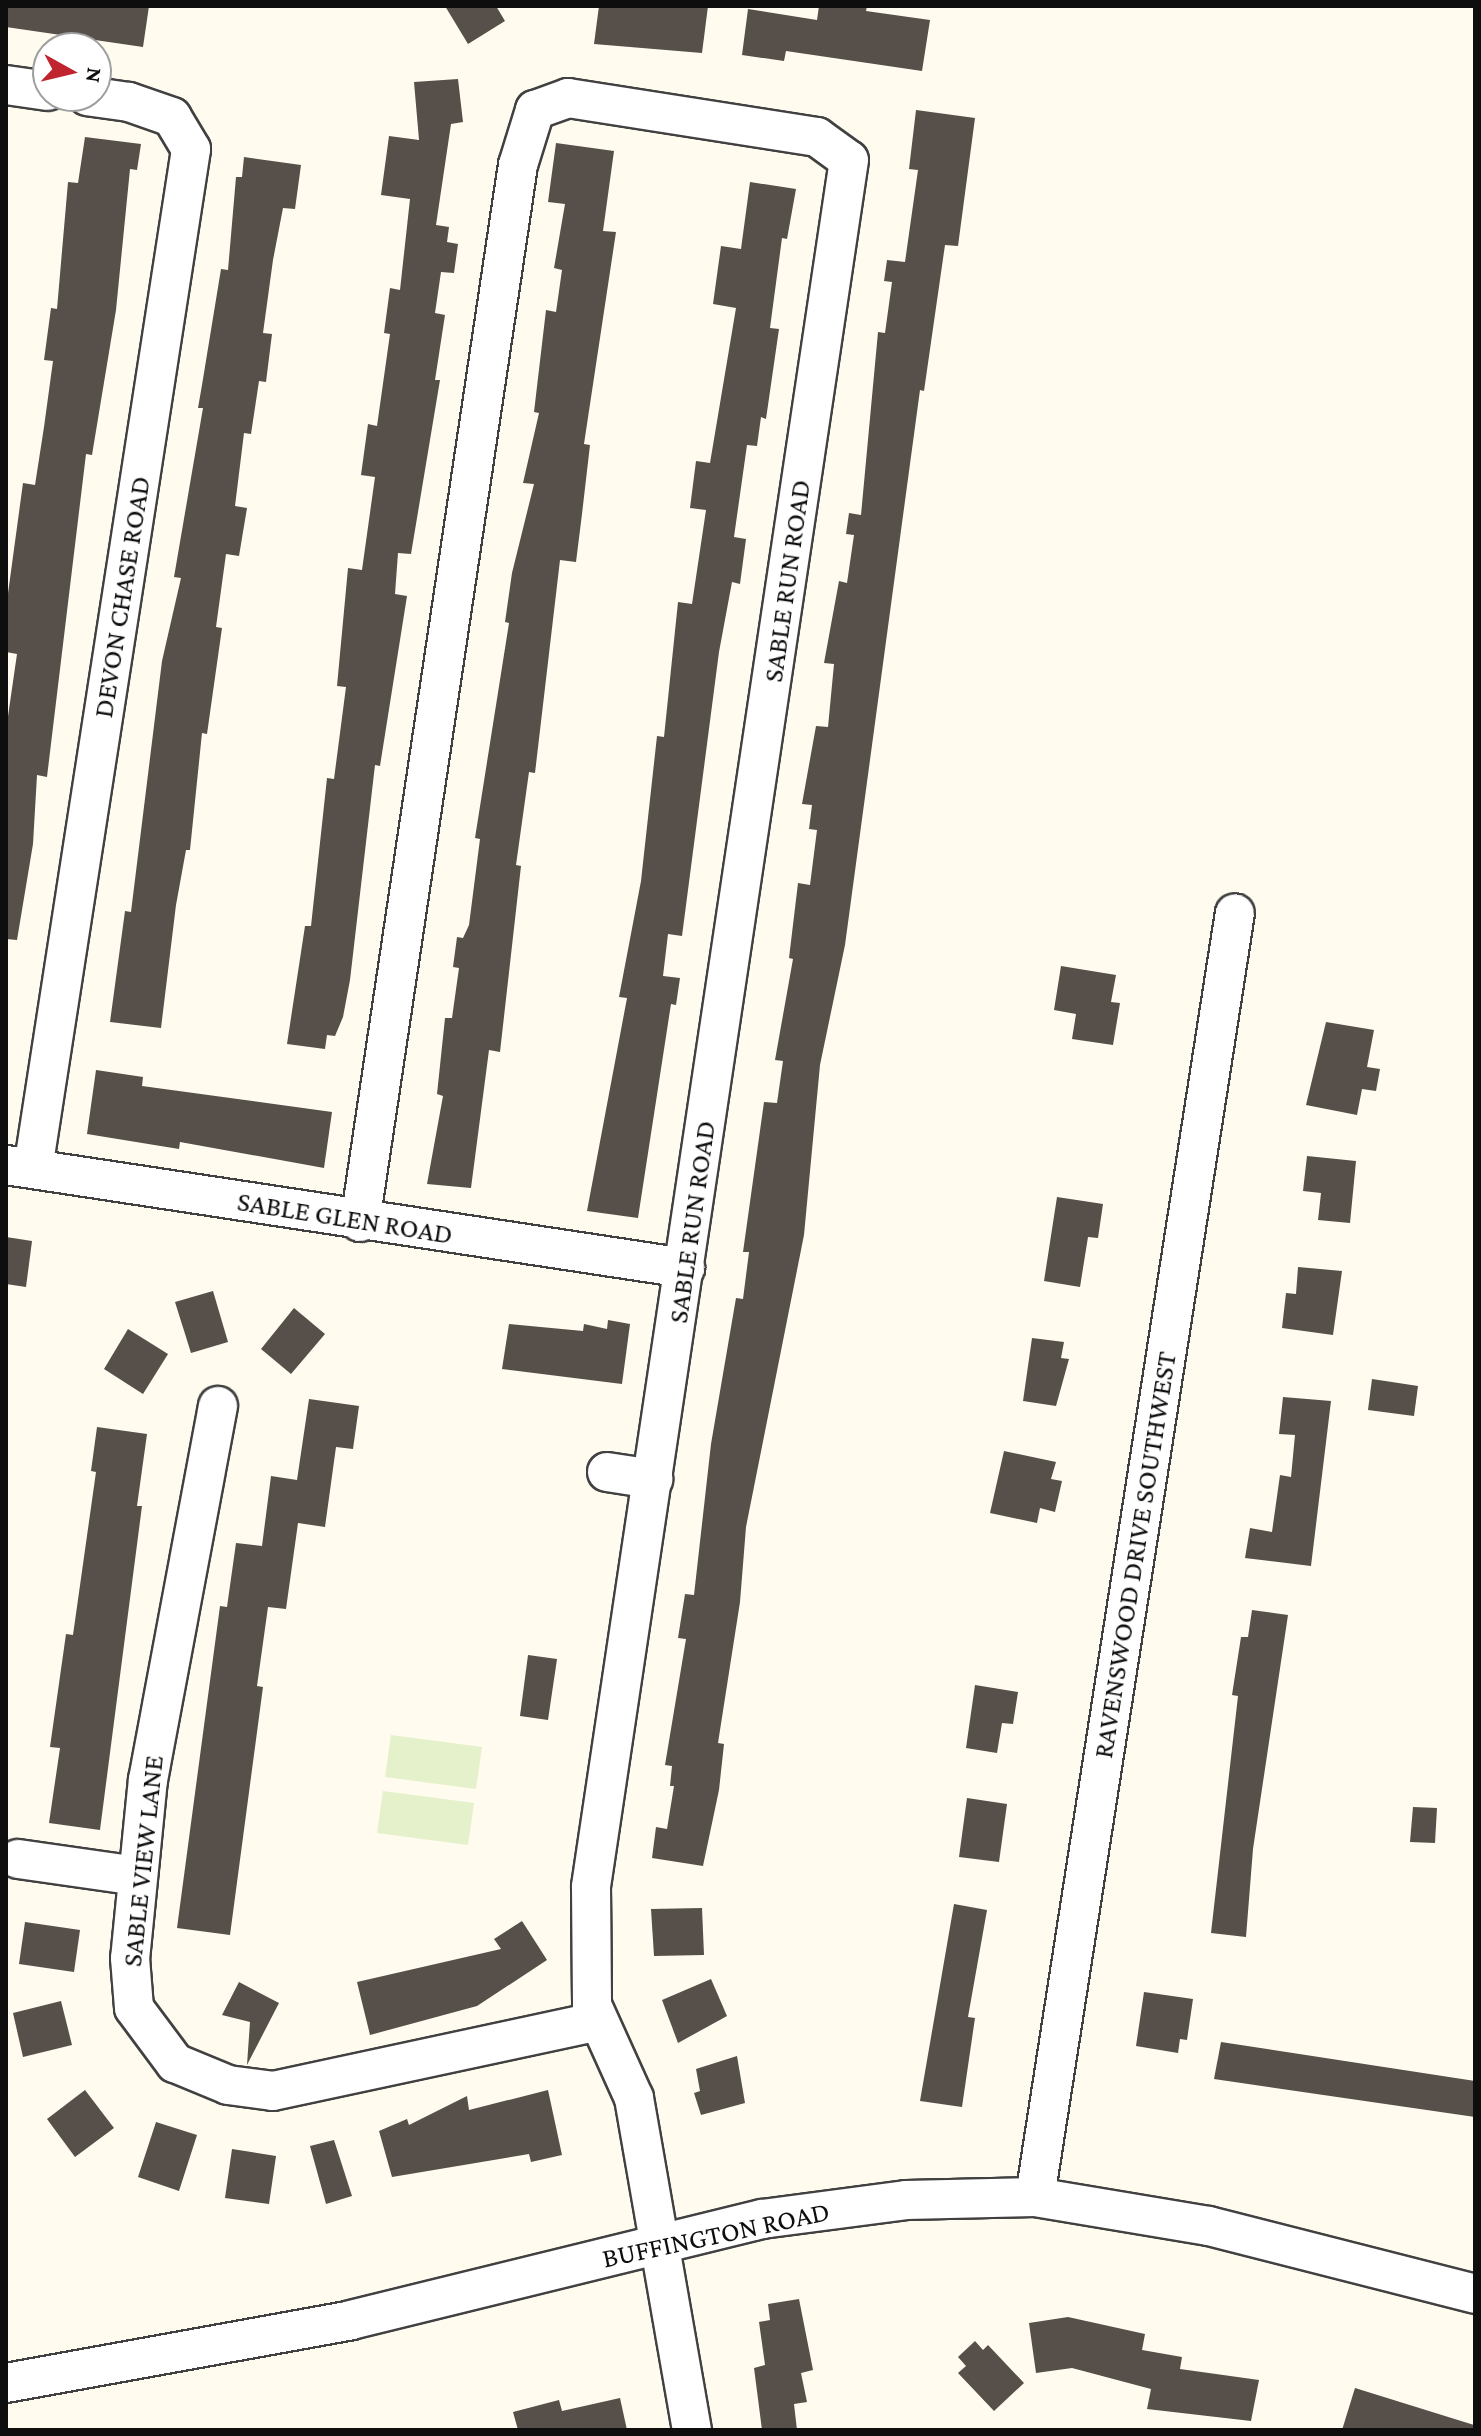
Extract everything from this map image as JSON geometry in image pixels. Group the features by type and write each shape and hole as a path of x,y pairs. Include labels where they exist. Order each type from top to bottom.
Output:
{"street":[{"path":"6,85 32,89"},
{"name":"SABLE RUN ROAD","path":"360,1222 518,165 535,110 568,98 817,137 849,160 591,1887 592,2005 634,2098 692,2430"},
{"name":"DEVON CHASE ROAD","path":"20,1167 191,149 172,117 129,102 112,100"},
{"name":"RAVENSWOOD DRIVE SOUTHWEST","path":"1035,2197 1235,913"},
{"name":"SABLE GLEN ROAD","path":"20,1167 360,1222 685,1268"},
{"name":"SABLE VIEW LANE","path":"218,1406 148,1779 130,1958 134,2008 175,2063 228,2085 273,2091 599,2021"},
{"path":"607,1472 653,1479"},
{"path":"18,1859 138,1876"},
{"name":"BUFFINGTON ROAD","path":"6,2383 351,2320 762,2219 892,2202 1035,2197 1209,2226 1475,2294"}],"green space":[{"path":"391,1735 482,1747 476,1789 385,1777"},
{"path":"383,1791 474,1803 468,1845 377,1833"}],"building":[{"path":"6,6 149,6 143,47 112,42 112,32 40,32 6,27"},
{"path":"445,6 496,6 505,21 468,44"},
{"path":"599,6 708,6 702,53 594,44"},
{"path":"819,6 867,6 866,11 930,20 922,71 786,51 784,61 742,55 748,9 817,20"},
{"path":"458,79 463,122 451,124 436,225 449,227 447,242 458,244 454,273 441,272 435,313 445,315 435,380 440,380 411,554 398,553 395,594 407,596 380,766 375,765 350,980 343,1017 335,1036 327,1035 325,1049 287,1044 305,926 311,926 327,778 334,779 346,687 337,686 348,568 362,570 375,477 361,475 368,424 377,426 390,334 384,333 390,288 400,290 410,199 381,195 389,136 419,140 414,82"},
{"path":"916,110 975,118 958,246 945,245 924,391 920,390 845,945 820,1065 804,1235 746,1527 740,1602 718,1743 724,1744 719,1790 703,1866 652,1858 656,1827 667,1829 674,1786 670,1786 672,1766 665,1765 686,1639 678,1638 685,1594 694,1595 711,1444 736,1298 743,1299 749,1252 743,1252 764,1102 777,1103 783,1061 775,1060 793,959 789,958 798,883 810,885 817,830 809,829 812,805 802,804 816,726 828,727 834,664 824,663 839,581 847,583 854,535 846,534 849,513 861,515 878,332 885,333 892,282 884,281 887,260 905,262 918,170 909,169"},
{"path":"85,137 141,144 137,170 130,169 116,310 92,455 86,454 47,777 37,775 33,844 17,940 6,939 6,730 17,654 6,652 6,608 23,483 35,485 44,427 53,361 44,360 51,308 57,309 68,182 78,183"},
{"path":"556,143 614,151 603,231 616,232 584,444 590,445 582,514 576,562 560,560 535,773 529,772 516,865 521,866 500,1052 489,1050 471,1188 427,1184 443,1096 437,1094 445,1018 452,1018 459,968 453,967 457,937 463,938 469,925 480,839 475,838 509,623 505,622 512,573 534,484 523,483 539,413 534,412 546,310 556,312 562,270 554,268 565,204 548,202"},
{"path":"244,157 301,165 295,209 283,208 263,333 272,334 266,382 259,381 251,434 244,433 235,506 247,508 239,556 226,554 216,627 222,628 207,734 202,733 190,850 186,850 176,905 161,1028 110,1022 125,911 131,912 162,661 181,578 174,577 203,408 198,408 221,269 228,270 236,177 242,177"},
{"path":"750,182 796,189 787,239 782,238 770,328 779,329 766,419 761,417 757,446 747,445 734,537 746,539 740,584 732,582 719,652 682,936 668,934 663,976 680,978 676,1005 671,1004 638,1218 587,1211 627,998 619,997 641,881 657,736 664,737 678,602 692,604 706,510 690,508 696,461 710,463 736,308 713,304 721,246 741,249"},
{"path":"1061,966 1116,975 1111,1002 1120,1003 1113,1045 1072,1039 1076,1014 1054,1010"},
{"path":"1326,1022 1374,1030 1367,1067 1380,1069 1376,1091 1362,1089 1357,1115 1306,1105"},
{"path":"96,1070 143,1077 142,1086 332,1112 324,1168 180,1142 179,1149 87,1134"},
{"path":"1307,1156 1356,1161 1350,1223 1318,1220 1321,1193 1303,1191"},
{"path":"1057,1197 1103,1204 1098,1238 1088,1237 1080,1287 1044,1281"},
{"path":"6,1237 32,1241 26,1287 6,1284"},
{"path":"1298,1267 1342,1271 1333,1335 1282,1328 1286,1293 1296,1294"},
{"path":"213,1291 228,1342 191,1353 175,1302"},
{"path":"294,1308 325,1334 291,1374 261,1349"},
{"path":"608,1320 630,1324 622,1384 502,1369 509,1324 583,1331 584,1324 607,1329"},
{"path":"128,1329 168,1354 143,1394 104,1369"},
{"path":"1032,1338 1064,1342 1061,1358 1069,1359 1056,1406 1023,1401"},
{"path":"1372,1379 1418,1386 1414,1416 1368,1410"},
{"path":"1283,1397 1331,1401 1311,1566 1245,1558 1250,1528 1272,1532 1280,1475 1291,1477 1295,1435 1279,1434"},
{"path":"309,1399 359,1406 353,1449 336,1447 325,1527 298,1523 286,1609 268,1607 257,1686 263,1687 230,1935 177,1928 220,1606 227,1607 236,1543 262,1546 271,1476 297,1480"},
{"path":"97,1427 147,1434 137,1506 142,1506 100,1830 49,1823 60,1748 50,1747 66,1634 73,1635 96,1472 91,1471"},
{"path":"1004,1451 1056,1462 1051,1479 1062,1481 1055,1512 1040,1508 1037,1523 990,1513"},
{"path":"1252,1610 1288,1615 1253,1849 1246,1937 1211,1933 1238,1696 1232,1695 1241,1637 1248,1637"},
{"path":"528,1655 557,1659 548,1720 520,1716"},
{"path":"975,1685 1018,1692 1013,1724 1002,1723 997,1753 966,1748"},
{"path":"967,1798 1007,1804 999,1862 959,1857"},
{"path":"1413,1807 1437,1808 1435,1843 1410,1842"},
{"path":"954,1904 987,1910 968,2017 975,2018 962,2107 920,2101"},
{"path":"702,1908 704,1955 654,1956 651,1909"},
{"path":"522,1921 547,1960 477,2006 370,2035 357,1982 501,1949 494,1939"},
{"path":"25,1922 80,1930 74,1972 19,1964"},
{"path":"711,1979 727,2016 678,2043 662,2000"},
{"path":"239,1982 279,2003 247,2065 250,2022 222,2015"},
{"path":"1144,1992 1193,1999 1187,2040 1180,2039 1178,2053 1136,2046"},
{"path":"61,2001 72,2045 23,2057 13,2013"},
{"path":"1221,2042 1475,2081 1475,2117 1214,2079"},
{"path":"737,2056 745,2103 701,2115 694,2093 700,2091 696,2069"},
{"path":"85,2090 114,2128 75,2157 47,2119"},
{"path":"548,2090 562,2155 531,2162 529,2154 392,2177 379,2131 407,2119 409,2125 467,2096 469,2110"},
{"path":"156,2122 197,2135 179,2191 138,2177"},
{"path":"334,2140 352,2196 326,2204 310,2146"},
{"path":"232,2149 276,2156 269,2204 225,2198"},
{"path":"799,2299 813,2370 801,2373 807,2402 794,2404 797,2430 762,2430 754,2368 765,2365 759,2322 770,2320 768,2304"},
{"path":"1068,2317 1145,2334 1142,2350 1182,2357 1180,2369 1259,2380 1251,2421 1147,2409 1151,2389 1072,2368 1036,2373 1029,2323"},
{"path":"975,2341 983,2350 988,2345 1024,2383 994,2411 958,2373 966,2366 958,2357"},
{"path":"1355,2388 1474,2425 1473,2430 1342,2430"},
{"path":"620,2398 627,2430 518,2430 513,2412 559,2400 562,2411"}]}
